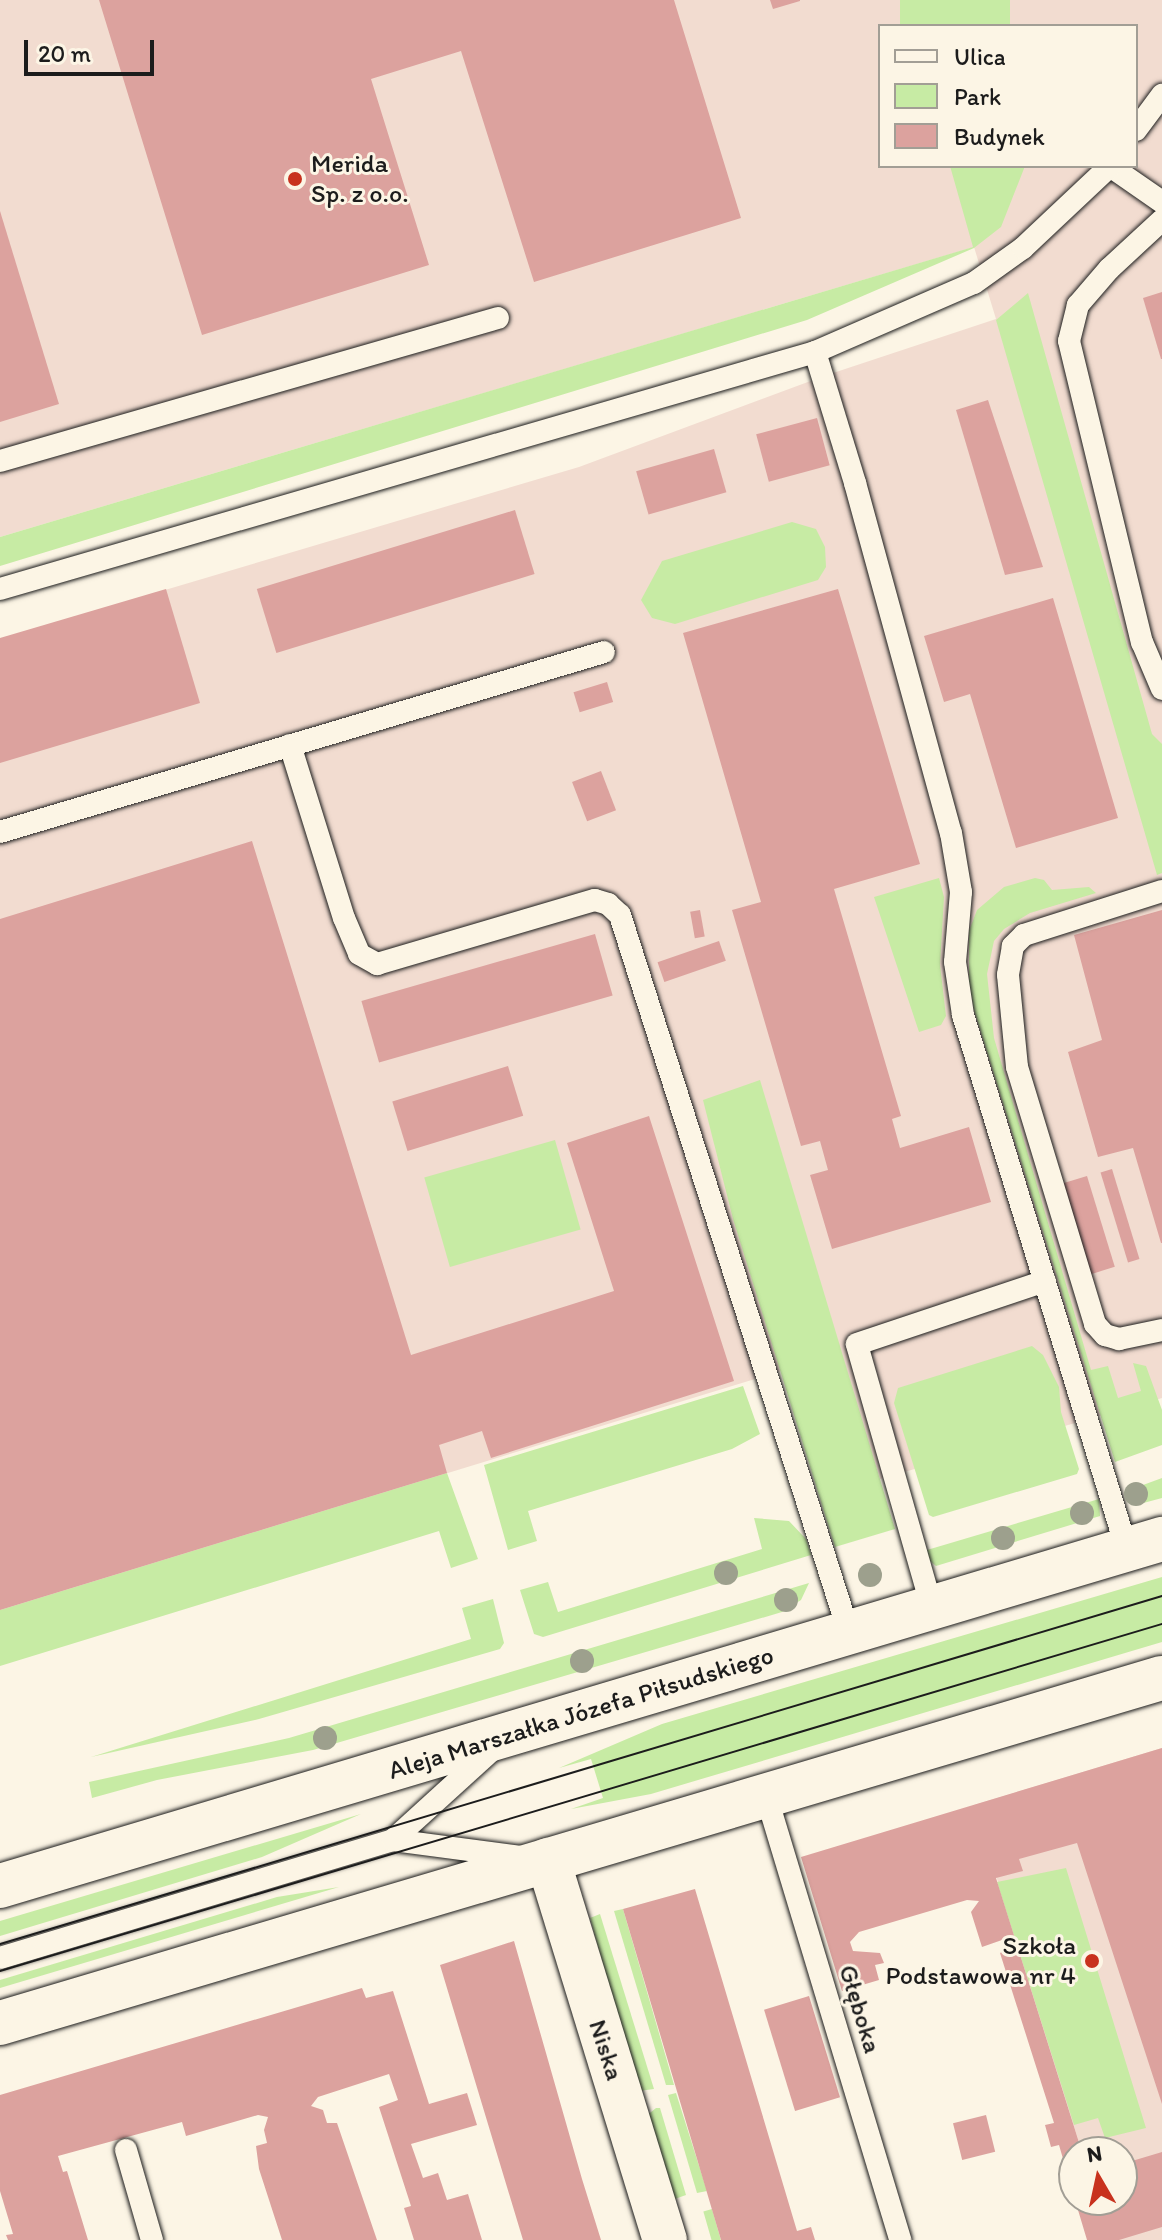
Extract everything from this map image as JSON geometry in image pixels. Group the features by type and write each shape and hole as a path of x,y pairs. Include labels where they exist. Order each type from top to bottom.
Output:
{"main road":[{"name":"Aleja Marszałka Józefa Piłsudskiego","path":"0,1886 1144,1545"},
{"path":"0,2023 1162,1678"},
{"name":"Niska","path":"548,1860 665,2240"}],"lane":[{"path":"1138,127 1162,95"},
{"path":"0,589 815,352 974,283 1023,248 1108,168"},
{"path":"1113,168 1162,202"},
{"path":"1162,220 1109,269 1078,305 1069,341 1142,642 1162,689"},
{"path":"0,461 146,422 498,318"},
{"path":"815,352 855,483 951,833 961,892 955,962 963,1015 1045,1281 1144,1545"},
{"path":"0,832 604,652"},
{"path":"290,745 344,918 359,954 377,964 595,900 608,904 620,915 849,1633"},
{"path":"1162,891 1024,935 1013,946 1008,975 1017,1067 1095,1324 1105,1335 1119,1339 1162,1331"},
{"path":"932,1608 857,1344 1045,1281"},
{"path":"393,1840 511,1733"},
{"name":"Głęboka","path":"766,1795 900,2240"},
{"path":"0,1958 393,1840 548,1860"},
{"path":"126,2150 152,2240"}],"shaded area":[{"path":"0,0 1162,0 1162,1398 880,1479 840,1353 0,1610 0,639 579,467 824,376 996,319 974,247 0,537"},
{"name":"Szkoła Podstawowa nr 4","path":"1162,1748 1162,2240 1109,2240 1117,2216 1138,2216 1138,2136 1077,2136 974,1805"}],"green space":[{"path":"900,0 1010,0 1010,24 900,24"},
{"path":"951,168 1024,168 1001,227 974,248 807,320 0,566 0,537 973,247"},
{"path":"1028,293 1152,734 1162,744 1162,873 1157,875 996,320"},
{"path":"792,522 816,529 825,547 826,567 818,580 675,624 652,618 641,600 662,561"},
{"path":"939,878 944,897 940,965 946,1016 941,1025 919,1032 874,897"},
{"path":"1035,878 1044,880 1052,890 1089,887 1096,893 1030,913 1004,929 994,941 987,974 994,1038 1091,1370 1108,1366 1118,1398 1141,1391 1133,1363 1146,1366 1162,1410 1162,1445 1115,1462 974,1010 969,984 969,931 977,910 1004,887"},
{"path":"760,1080 895,1529 835,1547 733,1219 703,1100"},
{"path":"555,1140 581,1229 450,1267 424,1177"},
{"path":"1032,1346 1043,1355 1059,1387 1061,1412 1079,1469 1077,1474 933,1517 929,1515 894,1403 898,1388"},
{"path":"743,1386 760,1434 732,1449 528,1511 537,1541 508,1550 484,1465"},
{"path":"447,1473 478,1559 451,1568 439,1531 0,1666 0,1610"},
{"path":"1162,1478 1162,1498 1136,1505 1126,1500 1124,1492"},
{"path":"1099,1499 1100,1516 936,1566 930,1561 927,1550"},
{"path":"754,1518 789,1521 806,1539 811,1555 543,1637 534,1634 520,1590 548,1582 558,1612 762,1549"},
{"path":"1162,1577 1162,1642 651,1794 571,1809 603,1798 591,1759 559,1768 662,1724"},
{"path":"809,1583 801,1600 782,1612 313,1750 157,1780 92,1798 89,1782 289,1738"},
{"path":"493,1599 504,1643 500,1649 259,1719 91,1757 471,1639 462,1608"},
{"path":"361,1814 262,1857 0,1936 0,1921"},
{"path":"1066,1868 1146,2128 1104,2136 1098,2118 1074,2125 997,1882"},
{"path":"339,1887 0,1988 0,1980 277,1897"},
{"path":"623,1909 674,2085 666,2085 614,1911"},
{"path":"600,1914 654,2089 639,2091 590,1918"},
{"path":"676,2093 707,2191 697,2193 668,2095"},
{"path":"660,2108 686,2195 672,2200 645,2117"},
{"path":"712,2209 721,2240 712,2240 703,2211"}],"building":[{"path":"99,0 674,0 741,218 534,282 461,51 371,79 429,265 202,335"},
{"path":"770,0 800,0 800,1 773,9"},
{"path":"0,211 59,404 0,422"},
{"path":"1162,292 1162,359 1161,359 1143,298"},
{"path":"988,400 1043,567 1005,575 956,410"},
{"path":"817,418 830,465 769,482 756,434"},
{"path":"714,449 726,492 649,515 636,471"},
{"path":"515,510 535,574 276,653 257,589"},
{"path":"166,589 200,703 0,763 0,638"},
{"path":"838,589 920,864 834,889 901,1116 892,1119 900,1148 969,1127 991,1202 832,1249 810,1175 828,1170 820,1141 801,1146 732,910 761,902 683,633"},
{"path":"1053,598 1118,818 1016,848 970,694 944,702 924,636"},
{"path":"607,682 613,702 580,712 574,692"},
{"path":"601,771 616,810 587,821 572,782"},
{"path":"252,841 411,1355 614,1291 567,1143 649,1116 734,1381 491,1458 482,1431 439,1445 447,1473 0,1610 0,919"},
{"path":"700,910 705,937 695,938 690,912"},
{"path":"1162,910 1161,1243 1133,1148 1098,1157 1068,1052 1102,1040 1074,935"},
{"path":"595,934 613,996 379,1063 361,1001"},
{"path":"719,941 726,961 664,982 658,962"},
{"path":"508,1066 523,1116 407,1151 392,1101"},
{"path":"1112,1169 1139,1259 1128,1262 1101,1173"},
{"path":"1087,1176 1115,1267 1091,1274 1063,1183"},
{"path":"1162,1748 1162,2104 1077,1843 1019,1859 1023,1871 996,1878 1077,2136 1058,2136 1058,2145 1051,2147 1045,2125 1054,2123 1000,1953 1005,1950 1002,1940 982,1947 971,1912 979,1901 967,1900 859,1932 850,1942 853,1951 880,1953 884,1963 875,1965 879,1980 842,1991 801,1857"},
{"path":"695,1889 797,2231 811,2227 815,2240 721,2240 623,1909"},
{"path":"514,1941 601,2240 523,2240 440,1965"},
{"path":"362,1988 366,1998 393,1991 429,2104 467,2093 477,2125 411,2144 423,2178 438,2173 447,2200 468,2194 482,2240 414,2240 404,2208 411,2206 379,2107 398,2100 389,2074 318,2097 311,2106 323,2110 327,2123 337,2123 377,2240 282,2240 259,2169 256,2146 267,2143 264,2130 268,2117 258,2115 186,2136 182,2122 58,2156 63,2172 67,2171 88,2240 8,2240 6,2235 13,2234 0,2191 0,2095"},
{"path":"809,1996 840,2097 795,2111 764,2010"},
{"path":"986,2115 995,2152 962,2160 953,2123"},
{"path":"1162,2152 1162,2227 1119,2240 1087,2240 1080,2216 1138,2216 1138,2159"}],"tram line":[{"path":"0,1944 1162,1596"},
{"path":"0,1971 1162,1624"}],"place":[{"name":"Merida Sp. z o.o.","path":"295,179"},
{"name":"Szkoła Podstawowa nr 4","path":"1092,1961"}]}
